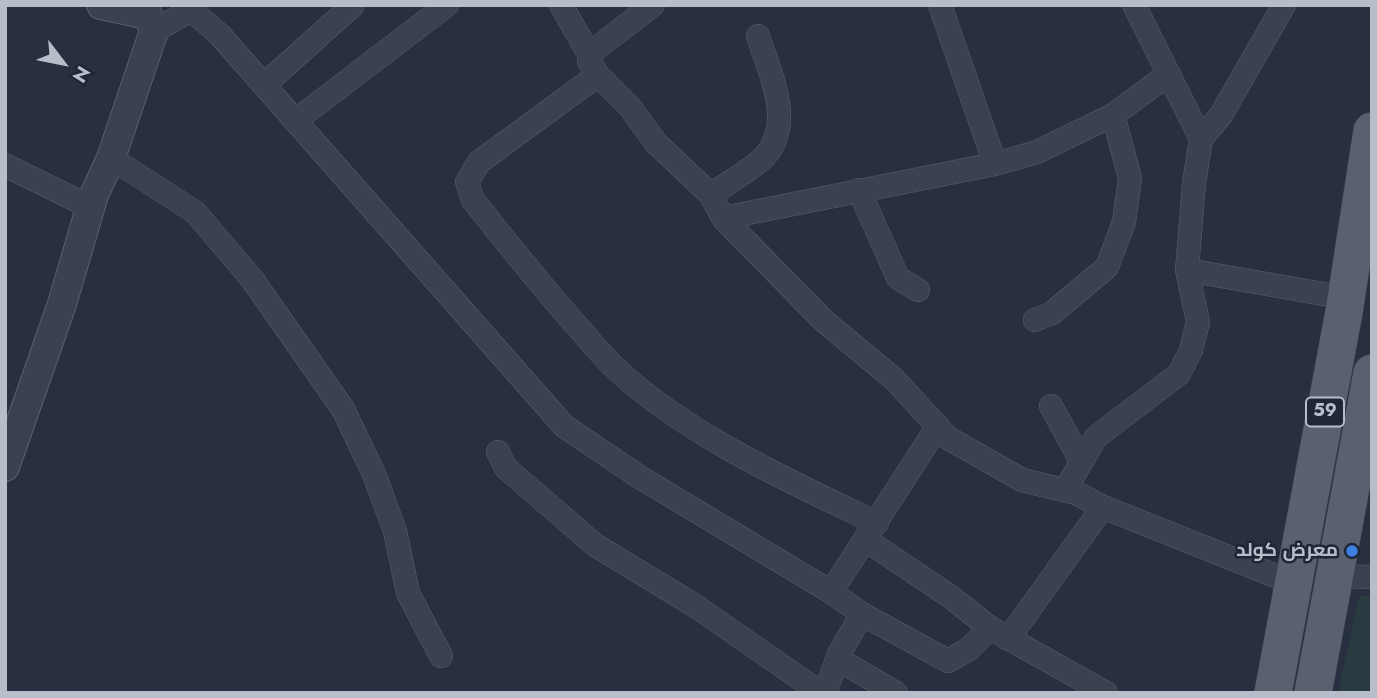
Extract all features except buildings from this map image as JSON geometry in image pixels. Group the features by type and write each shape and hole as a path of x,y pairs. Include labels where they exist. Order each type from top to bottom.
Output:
{"main road":[{"name":"59","path":"1273,693 1346,298 1372,131"},
{"name":"59","path":"1313,693 1371,380"}],"street":[{"path":"101,5 150,17 194,7 564,426 638,476 862,614 948,661 999,633 1103,507"},
{"path":"264,85 353,5"},
{"path":"295,121 447,5"},
{"path":"561,5 598,75 629,106 656,143 711,195 723,218 824,321 894,379 948,438 1022,480 1076,494 1293,583"},
{"path":"589,54 653,5"},
{"path":"940,5 995,164"},
{"path":"1134,5 1201,139"},
{"path":"1065,491 1096,438 1179,374 1191,350 1198,321 1187,270 1194,183 1201,139 1221,115 1284,5"},
{"path":"5,467 62,304 90,207 111,158 150,17"},
{"path":"711,195 762,159 777,138 780,113 758,36"},
{"path":"723,218 995,164 1037,152 1113,115 1169,74"},
{"path":"598,75 479,162 467,182 473,200 550,296 604,356 658,404 716,440 805,489 872,532 999,633 1106,693"},
{"path":"1035,320 1052,313 1107,267 1124,222 1130,178 1113,115"},
{"path":"111,158 195,212 252,279 343,409 374,474 395,531 408,593 441,656"},
{"path":"5,165 90,207"},
{"path":"859,190 898,278 918,290"},
{"path":"1187,270 1346,298"},
{"path":"1051,407 1082,461"},
{"path":"831,593 938,426"},
{"path":"498,452 506,468 595,545 696,607 823,693 839,660 839,654 862,614"},
{"path":"1335,576 1372,577"},
{"path":"839,660 896,693"}],"shaded area":[{"path":"1372,595 1372,693 1338,693 1359,596"}],"place":[{"name":"معرض كولد","path":"1352,551"}]}
